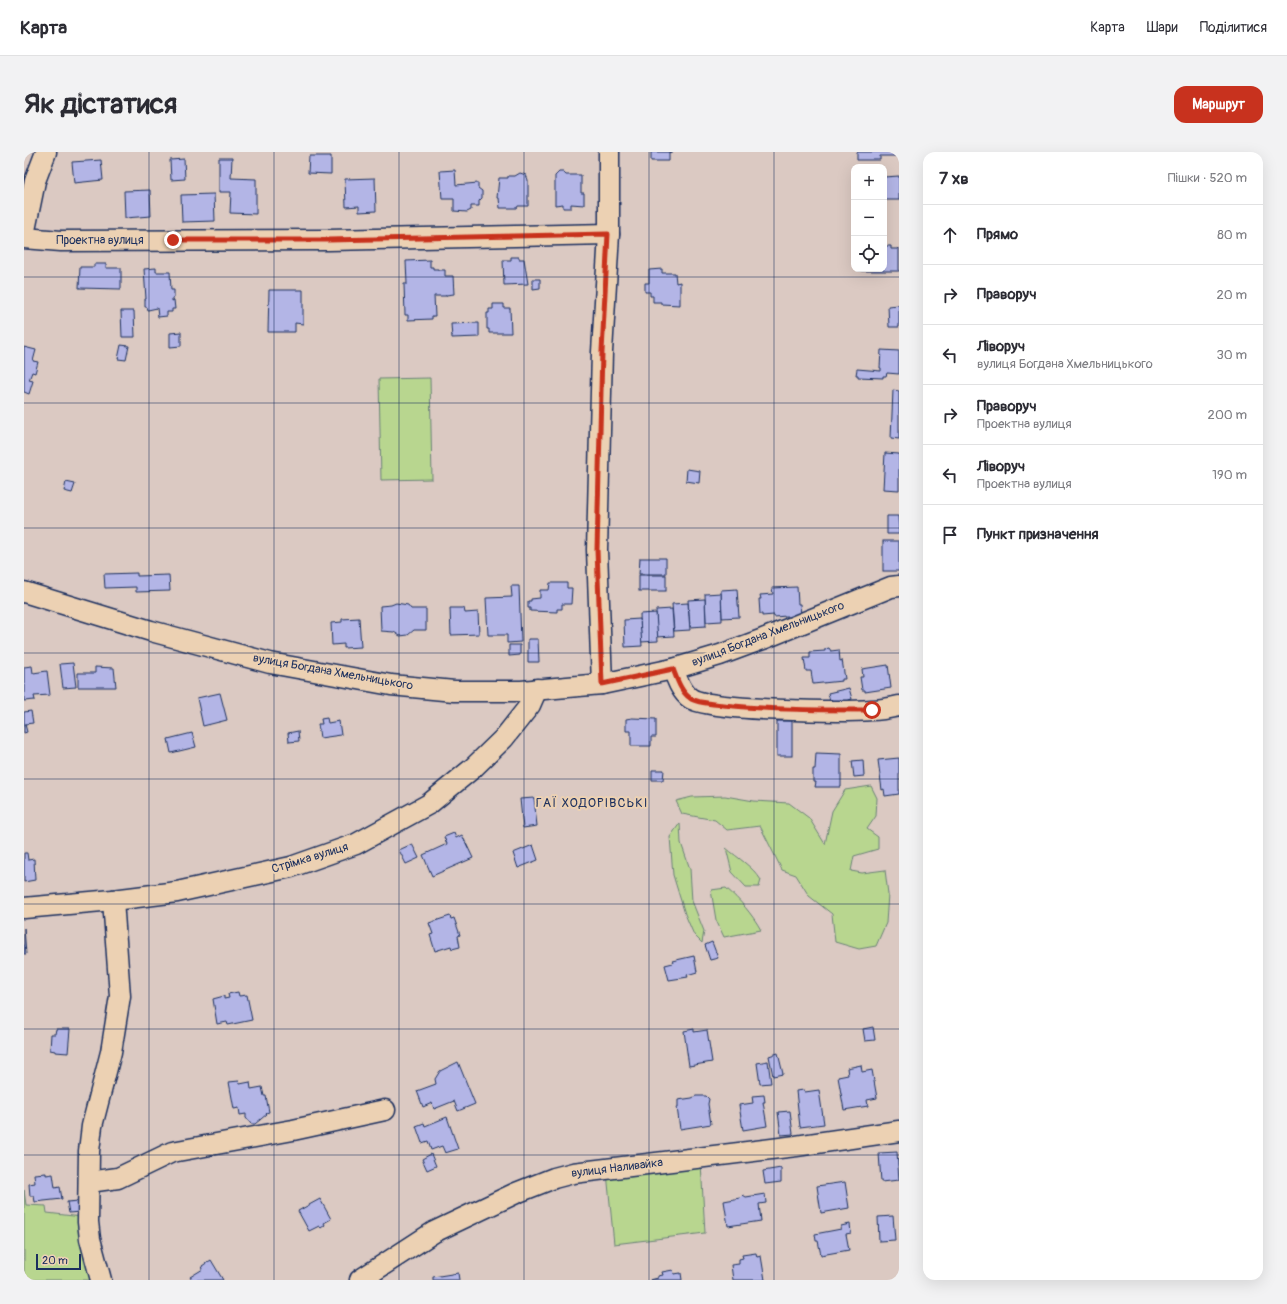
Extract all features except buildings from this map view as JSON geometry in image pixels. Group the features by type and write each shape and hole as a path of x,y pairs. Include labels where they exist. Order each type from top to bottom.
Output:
{"street":[{"path":"24,236 30,178 46,152"},
{"path":"602,684 597,550 602,352 608,234 609,152"},
{"name":"Проектна вулиця","path":"24,236 61,241 329,240 608,234"},
{"name":"вулиця Богдана Хмельницького","path":"24,592 151,631 270,663 391,685 454,691 538,689 602,684 673,669 720,655 891,587 899,586"},
{"path":"673,669 681,687 690,699 710,704 746,708 822,710 872,710 899,706"},
{"name":"Стрімка вулиця","path":"24,908 177,892 291,867 356,844 429,804 473,768 504,738 530,705 538,689"},
{"path":"100,1280 90,1239 88,1222 89,1151 92,1126 110,1052 120,996 112,900"},
{"path":"89,1182 118,1178 172,1152 293,1130 385,1110"},
{"name":"вулиця Наливайка","path":"360,1280 434,1232 516,1193 554,1178 573,1173 796,1146 899,1131"}],"green space":[{"path":"430,378 432,479 381,480 379,379"},
{"path":"871,786 877,798 876,816 867,829 878,837 878,849 854,856 851,871 862,873 885,870 888,894 886,923 876,946 859,949 835,942 832,914 809,896 796,875 782,870 760,826 727,830 715,820 682,814 676,801 692,797 725,796 754,801 789,803 809,818 825,844 832,811 845,790"},
{"path":"680,823 681,843 690,869 692,901 704,931 702,943 694,935 685,914 673,875 670,837"},
{"path":"726,848 758,875 761,880 759,887 746,887 732,872"},
{"path":"726,888 754,918 761,930 724,937 716,920 711,890"},
{"path":"701,1163 705,1233 614,1244 607,1173"},
{"path":"24,1190 26,1205 46,1206 47,1213 82,1217 91,1280 24,1280"}],"district":[{"name":"ГАЇ ХОДОРІВСЬКІ","path":"592,803"}],"route":[{"path":"173,240 329,240 608,234 602,352 597,550 602,684 673,669 681,687 690,699 710,704 746,708 872,710"}]}
